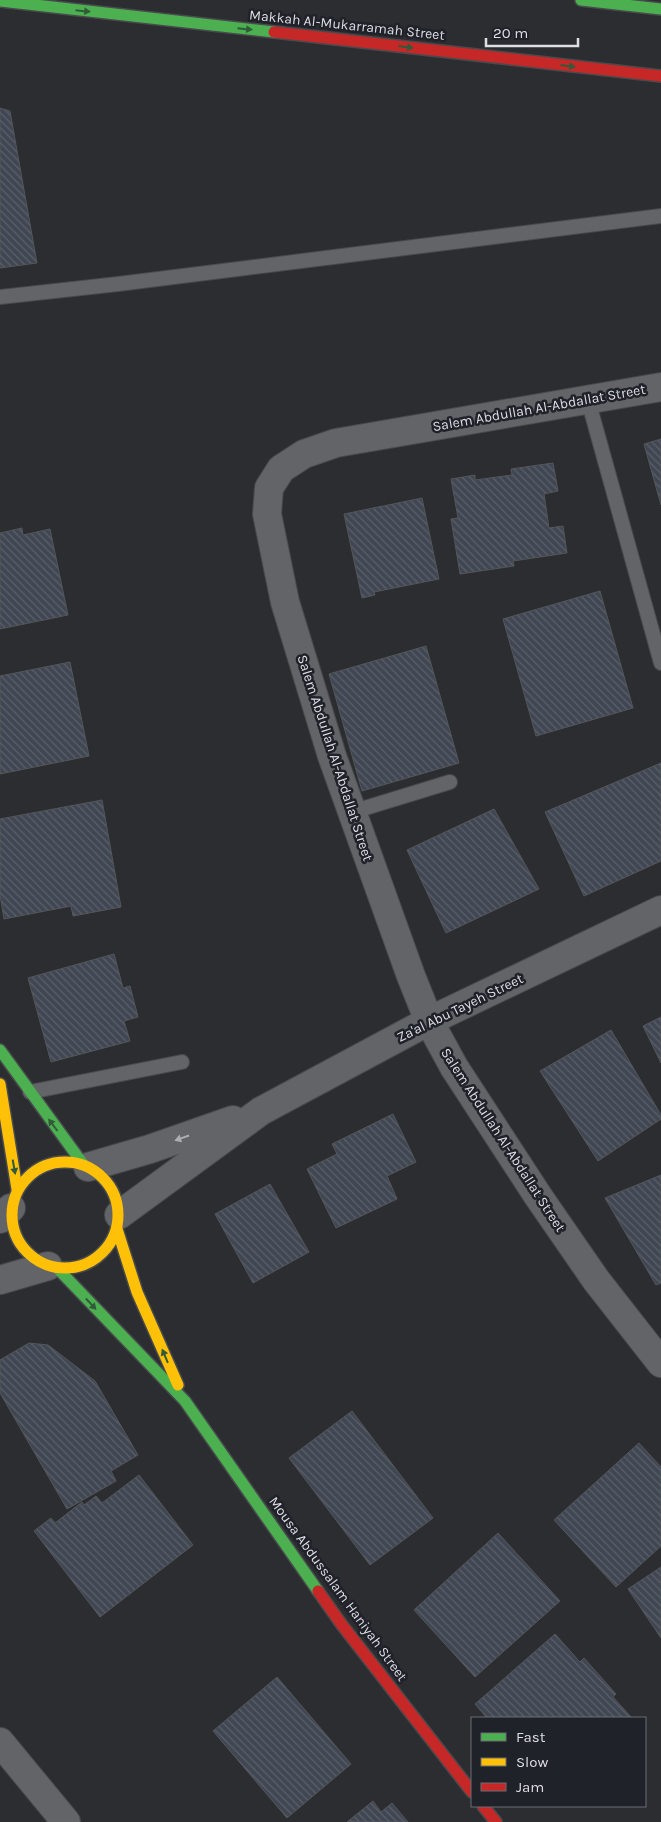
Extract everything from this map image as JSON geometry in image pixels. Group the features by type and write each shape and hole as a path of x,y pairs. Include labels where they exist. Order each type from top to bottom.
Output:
{"street":[{"path":"581,0 622,2 661,9"},
{"name":"Makkah Al-Mukarramah Street","path":"0,1 661,76"},
{"name":"Salem Abdullah Al-Abdallat Street","path":"661,387 336,443 304,454 281,469 270,488 267,514 285,602 332,756 429,1021 454,1067 538,1196 596,1280 661,1363"},
{"name":"Za'al Abu Tayeh Street","path":"85,1165 150,1149 261,1111 429,1021 661,910"},
{"path":"0,1050 85,1165"},
{"path":"1,1097 12,1227 19,1243 32,1257 53,1267"},
{"name":"Za'al Abu Tayeh Street","path":"118,1222 261,1111"},
{"path":"0,1280 53,1267 77,1267 95,1260 109,1246 118,1222 117,1203 112,1188 102,1175 85,1165 64,1161 46,1165 30,1174 10,1205"},
{"name":"Mousa Abdussalam Haniyah Street","path":"118,1222 137,1292 185,1400"},
{"name":"Mousa Abdussalam Haniyah Street","path":"53,1267 185,1400 342,1625 471,1791"},
{"path":"0,1742 66,1822"},
{"path":"484,1807 496,1822"}],"lane":[{"path":"0,297 661,216"},
{"path":"588,400 661,662"},
{"path":"352,812 450,782"},
{"path":"30,1092 182,1062"}],"building":[{"path":"0,108 10,111 37,263 0,268"},
{"path":"661,439 661,505 644,444"},
{"path":"553,463 558,491 544,494 549,528 563,526 567,553 513,561 514,566 460,574 451,519 458,518 451,479 475,475 475,480 512,475 511,469"},
{"path":"422,498 439,579 374,592 375,595 362,598 344,514"},
{"path":"22,528 23,535 50,529 68,615 0,629 0,533"},
{"path":"600,591 633,708 536,736 503,619"},
{"path":"426,646 459,763 362,791 329,674"},
{"path":"70,662 89,756 0,774 0,676"},
{"path":"661,763 661,861 584,896 545,812"},
{"path":"102,800 121,907 73,916 71,906 4,919 0,895 0,819"},
{"path":"494,809 539,889 446,933 407,850"},
{"path":"114,954 123,988 130,986 138,1017 124,1021 130,1041 51,1062 28,978"},
{"path":"661,1017 661,1063 643,1026"},
{"path":"611,1030 661,1115 661,1119 598,1161 540,1071"},
{"path":"393,1114 416,1162 387,1176 397,1199 336,1228 307,1169 337,1154 332,1144"},
{"path":"661,1175 661,1283 656,1285 605,1198"},
{"path":"270,1184 309,1252 253,1283 215,1214"},
{"path":"29,1343 48,1345 95,1381 138,1455 111,1471 116,1481 67,1509 0,1393 0,1360"},
{"path":"352,1411 433,1518 370,1565 289,1458"},
{"path":"639,1443 661,1467 661,1546 616,1587 554,1520"},
{"path":"139,1475 193,1545 100,1617 34,1531 51,1518 55,1523 82,1502 84,1505 96,1496 102,1503"},
{"path":"498,1533 560,1601 475,1677 414,1610"},
{"path":"661,1567 661,1638 628,1589"},
{"path":"555,1634 580,1662 584,1658 616,1694 613,1697 631,1717 486,1717 475,1704"},
{"path":"277,1677 351,1764 287,1818 213,1731"},
{"path":"373,1801 381,1812 392,1803 408,1822 347,1822"}],"traffic: fast":[{"path":"581,0 661,9"},
{"path":"0,1 274,32"},
{"path":"0,1050 83,1164"},
{"path":"58,1269 185,1401 318,1591"}],"traffic: slow":[{"path":"0,1084 17,1189"},
{"path":"65,1162 85,1166 103,1177 114,1195 118,1215 114,1235 103,1253 85,1264 65,1268 45,1264 27,1253 16,1235 12,1215 16,1195 27,1177 45,1166 65,1162"},
{"path":"117,1229 137,1292 178,1385"}],"traffic: jam":[{"path":"274,32 661,76"},
{"path":"318,1591 342,1625 471,1791"},
{"path":"484,1807 496,1822"}]}
